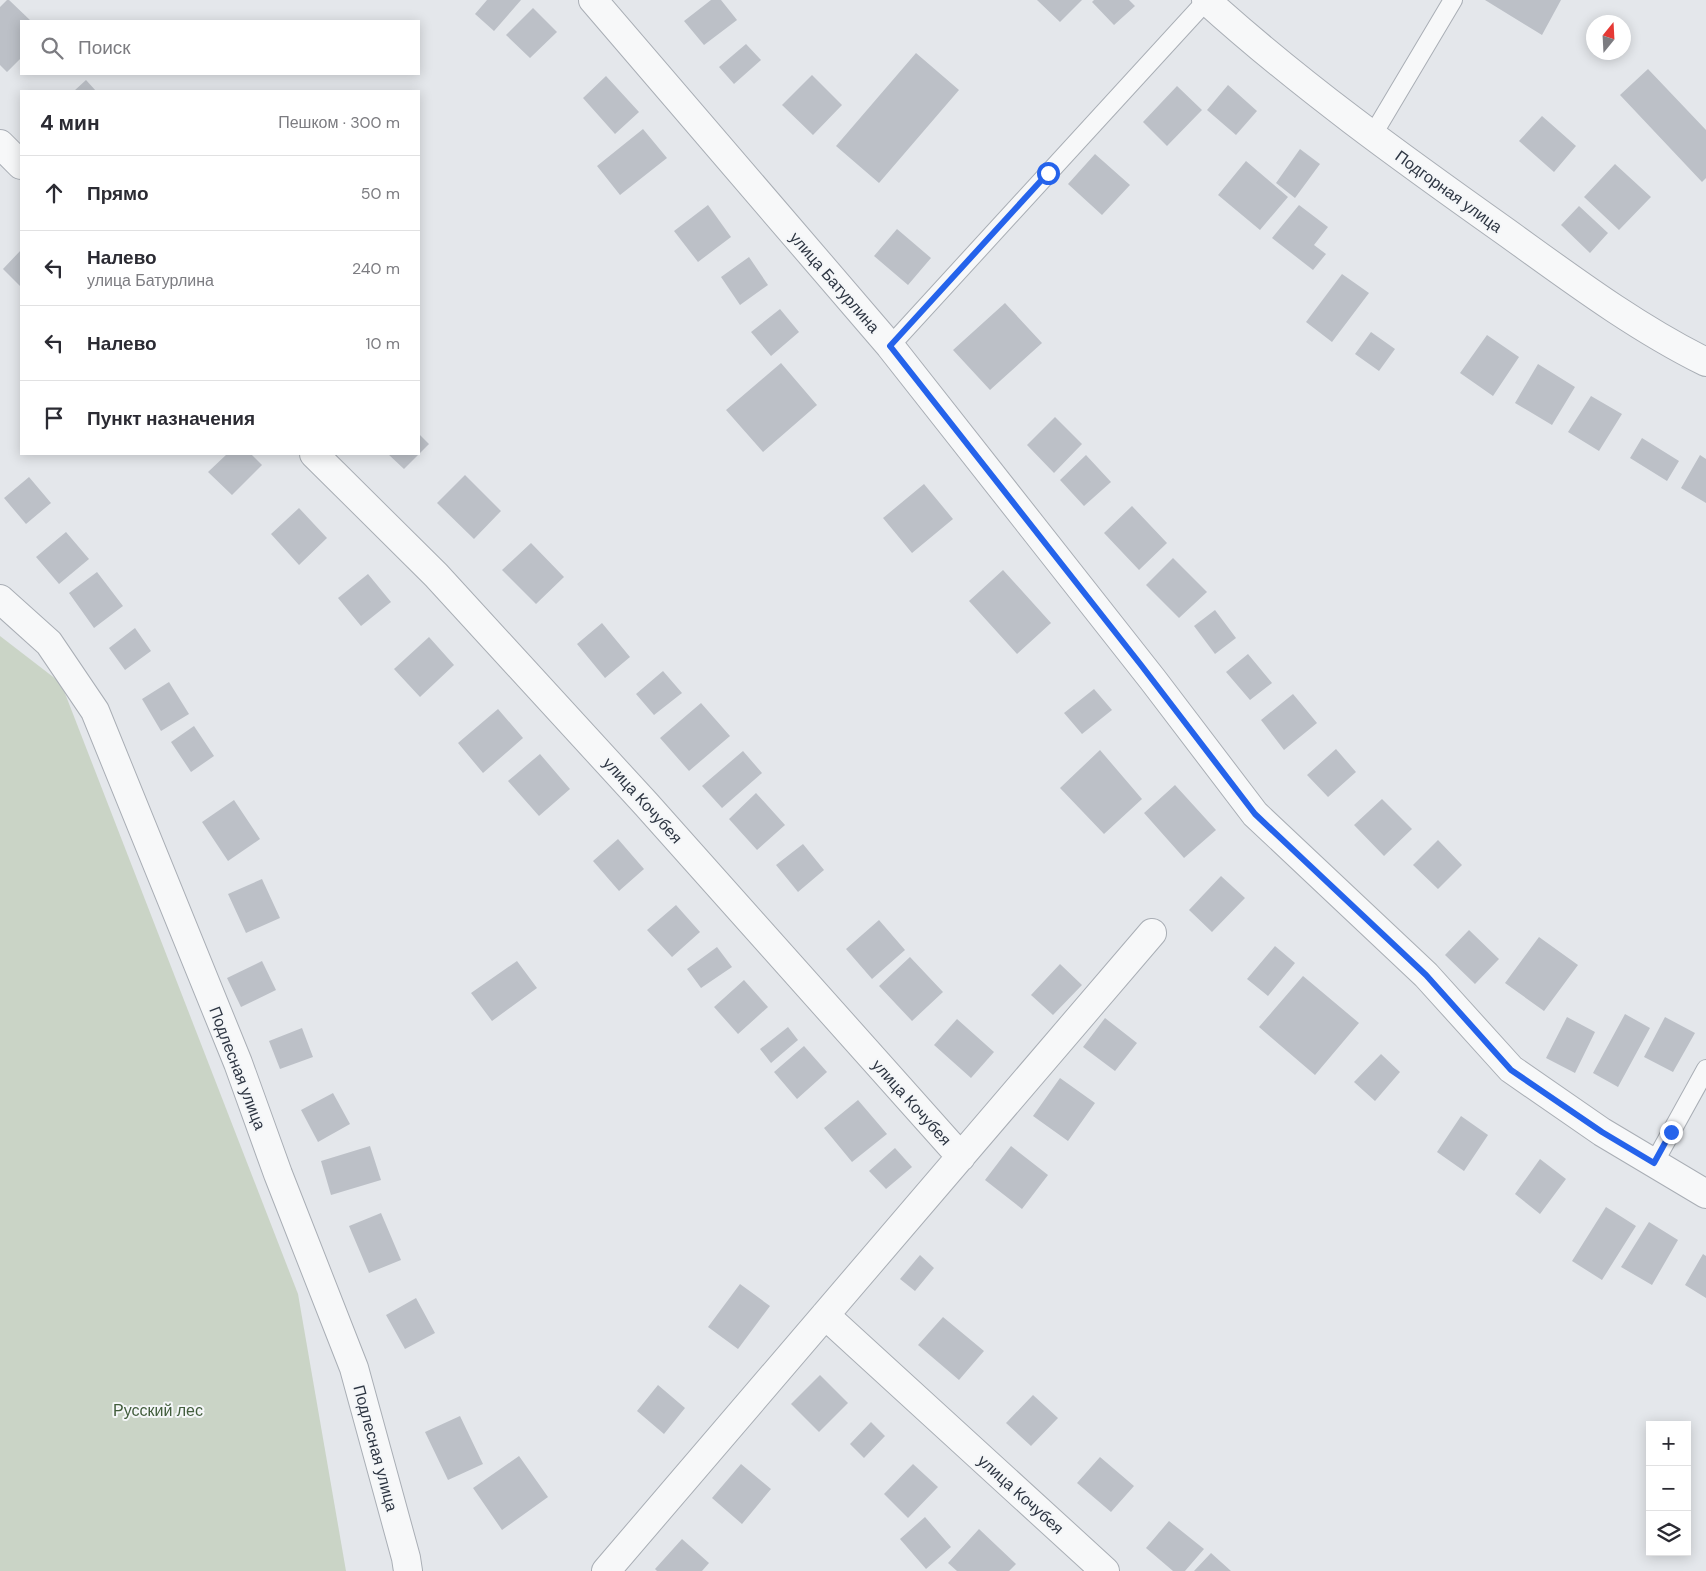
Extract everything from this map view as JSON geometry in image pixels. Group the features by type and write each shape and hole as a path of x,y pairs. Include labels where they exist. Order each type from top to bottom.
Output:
{"street":[{"name":"улица Батурлина","path":"593,0 890,346 1153,680 1255,814 1426,975 1511,1070 1602,1132 1706,1194"},
{"name":"Подгорная улица","path":"1206,0 1252,41 1372,136 1590,292 1650,330 1706,362"},
{"path":"0,144 20,164"},
{"name":"улица Кочубея","path":"315,455 463,604 646,804 961,1157"},
{"name":"Подлесная улица","path":"0,599 48,643 95,711 238,1063 278,1174 354,1368 408,1571"},
{"name":"улица Кочубея","path":"606,1571 1152,933"},
{"name":"улица Кочубея","path":"825,1315 1105,1571"}],"lane":[{"path":"890,346 1206,0"},
{"path":"1372,136 1453,0"},
{"path":"1654,1163 1706,1068"}],"green space":[{"name":"Русский лес","path":"0,636 61,683 298,1294 346,1571 0,1571"}],"building":[{"path":"9,0 30,20 20,20 20,59 7,72 0,65 0,7"},
{"path":"487,0 521,0 494,31 475,14"},
{"path":"711,0 721,0 737,20 704,45 684,21"},
{"path":"1037,0 1082,0 1060,22"},
{"path":"1094,0 1129,0 1135,6 1114,25 1092,2"},
{"path":"1485,0 1561,0 1542,35"},
{"path":"533,8 557,32 530,58 506,35"},
{"path":"746,44 761,60 734,84 719,67"},
{"path":"916,53 959,90 879,183 836,146"},
{"path":"1648,69 1706,130 1706,178 1702,182 1620,95"},
{"path":"812,75 842,105 813,135 782,105"},
{"path":"606,76 639,112 615,134 583,98"},
{"path":"86,80 95,90 75,90"},
{"path":"1228,85 1257,111 1236,135 1207,110"},
{"path":"1177,86 1202,110 1167,146 1143,122"},
{"path":"1542,116 1576,146 1554,172 1519,141"},
{"path":"643,129 667,158 620,195 597,166"},
{"path":"1300,149 1320,164 1295,198 1276,183"},
{"path":"1095,154 1130,185 1102,215 1068,184"},
{"path":"1246,161 1288,197 1260,230 1218,195"},
{"path":"1615,164 1651,197 1619,230 1584,197"},
{"path":"708,205 731,237 698,262 674,231"},
{"path":"1299,205 1328,227 1314,245 1326,254 1313,270 1272,238"},
{"path":"1579,206 1608,233 1590,253 1561,225"},
{"path":"897,229 931,258 908,285 874,256"},
{"path":"20,251 20,286 3,269"},
{"path":"749,257 768,285 740,305 721,277"},
{"path":"1342,274 1369,293 1332,342 1306,322"},
{"path":"1005,303 1042,343 990,390 953,350"},
{"path":"780,309 799,332 771,356 751,332"},
{"path":"1371,332 1395,349 1379,371 1355,354"},
{"path":"1487,335 1519,357 1493,396 1460,373"},
{"path":"781,363 817,405 763,452 726,410"},
{"path":"1538,364 1575,387 1552,425 1515,403"},
{"path":"1591,396 1622,414 1599,451 1568,432"},
{"path":"1055,417 1082,444 1054,473 1027,445"},
{"path":"420,435 429,444 420,453"},
{"path":"1642,438 1679,461 1667,481 1630,458"},
{"path":"226,455 252,455 262,465 232,495 208,472"},
{"path":"389,455 418,455 404,469"},
{"path":"1086,455 1111,482 1084,506 1060,480"},
{"path":"1700,455 1706,459 1706,503 1681,488"},
{"path":"465,475 501,511 474,539 437,503"},
{"path":"29,477 51,503 26,524 4,498"},
{"path":"924,484 953,519 912,553 883,518"},
{"path":"1132,506 1167,543 1139,570 1104,533"},
{"path":"299,508 327,538 299,565 271,534"},
{"path":"66,532 89,559 59,584 36,557"},
{"path":"531,543 564,577 536,604 502,570"},
{"path":"1173,558 1207,592 1179,618 1146,585"},
{"path":"1003,570 1051,623 1017,654 969,601"},
{"path":"97,572 123,606 94,628 69,593"},
{"path":"368,574 391,602 361,626 338,598"},
{"path":"1215,610 1236,638 1215,654 1194,626"},
{"path":"602,623 630,657 605,678 577,644"},
{"path":"135,628 151,651 125,670 109,648"},
{"path":"429,637 454,665 420,697 394,669"},
{"path":"1248,654 1272,683 1250,700 1226,672"},
{"path":"663,671 682,693 654,715 636,694"},
{"path":"169,682 189,714 161,731 142,699"},
{"path":"1094,689 1112,710 1082,734 1064,713"},
{"path":"1293,694 1317,723 1284,750 1261,720"},
{"path":"701,703 730,736 689,771 660,738"},
{"path":"498,709 523,738 483,773 458,743"},
{"path":"194,726 214,756 191,772 171,742"},
{"path":"1336,749 1356,772 1328,797 1307,775"},
{"path":"1100,750 1142,799 1104,834 1060,788"},
{"path":"743,751 762,773 722,808 702,786"},
{"path":"540,754 570,789 539,816 508,781"},
{"path":"1175,785 1216,830 1184,858 1144,813"},
{"path":"756,793 785,825 757,850 729,819"},
{"path":"1382,799 1412,829 1384,856 1354,825"},
{"path":"234,800 260,839 228,861 202,822"},
{"path":"618,839 644,869 619,891 593,861"},
{"path":"1438,840 1462,865 1438,889 1413,865"},
{"path":"803,844 824,870 798,892 776,865"},
{"path":"1221,876 1245,898 1212,932 1189,910"},
{"path":"262,879 280,918 246,933 228,894"},
{"path":"676,905 700,932 672,957 647,930"},
{"path":"879,920 905,950 872,979 846,949"},
{"path":"1469,930 1499,959 1475,984 1445,955"},
{"path":"1539,937 1578,965 1544,1011 1505,983"},
{"path":"1275,946 1295,963 1268,996 1247,979"},
{"path":"717,947 732,967 701,988 687,969"},
{"path":"910,957 943,992 912,1021 879,986"},
{"path":"262,961 276,990 241,1007 227,978"},
{"path":"517,961 537,988 492,1021 471,993"},
{"path":"1060,964 1082,985 1053,1015 1031,995"},
{"path":"1303,976 1359,1023 1315,1075 1259,1027"},
{"path":"744,980 768,1007 738,1034 714,1007"},
{"path":"1625,1014 1650,1028 1618,1087 1593,1073"},
{"path":"1567,1017 1595,1032 1575,1073 1546,1058"},
{"path":"1665,1017 1695,1033 1673,1072 1644,1057"},
{"path":"1105,1018 1137,1043 1115,1071 1083,1047"},
{"path":"957,1019 994,1052 971,1078 934,1045"},
{"path":"788,1027 798,1040 771,1063 760,1049"},
{"path":"302,1028 313,1057 280,1069 269,1041"},
{"path":"804,1046 827,1072 797,1099 774,1072"},
{"path":"1381,1054 1400,1072 1375,1101 1354,1082"},
{"path":"1060,1078 1095,1103 1068,1141 1033,1116"},
{"path":"333,1093 350,1124 318,1142 301,1110"},
{"path":"858,1100 887,1134 852,1162 824,1128"},
{"path":"1461,1116 1488,1135 1464,1171 1437,1152"},
{"path":"370,1146 381,1180 331,1195 321,1161"},
{"path":"1011,1146 1048,1175 1022,1209 985,1180"},
{"path":"895,1148 912,1167 886,1189 869,1171"},
{"path":"1540,1159 1566,1179 1540,1214 1515,1194"},
{"path":"1606,1207 1636,1226 1602,1280 1572,1261"},
{"path":"381,1213 401,1260 369,1273 349,1226"},
{"path":"1649,1222 1678,1240 1652,1285 1621,1267"},
{"path":"1703,1254 1706,1256 1706,1298 1685,1285"},
{"path":"920,1255 934,1268 915,1291 900,1279"},
{"path":"740,1284 770,1306 738,1349 708,1327"},
{"path":"416,1298 435,1333 405,1349 386,1315"},
{"path":"943,1317 984,1351 959,1380 918,1345"},
{"path":"820,1375 848,1403 819,1432 791,1404"},
{"path":"658,1385 685,1408 664,1434 637,1411"},
{"path":"1033,1395 1058,1418 1031,1446 1006,1423"},
{"path":"460,1416 483,1464 448,1480 425,1432"},
{"path":"871,1422 885,1436 864,1458 850,1444"},
{"path":"519,1456 548,1497 502,1530 473,1488"},
{"path":"1100,1457 1134,1486 1111,1512 1077,1483"},
{"path":"741,1464 771,1489 742,1524 712,1498"},
{"path":"913,1464 938,1487 908,1518 884,1494"},
{"path":"925,1517 951,1547 926,1569 900,1539"},
{"path":"1169,1521 1204,1549 1185,1571 1173,1571 1146,1548"},
{"path":"979,1529 1016,1564 1009,1571 957,1571 948,1563"},
{"path":"682,1539 709,1563 702,1571 657,1571 655,1569"},
{"path":"1211,1553 1231,1571 1194,1571"}],"route":[{"path":"1048,173 890,346 1141,665 1255,814 1426,975 1511,1070 1602,1132 1654,1163 1671,1132"}]}
